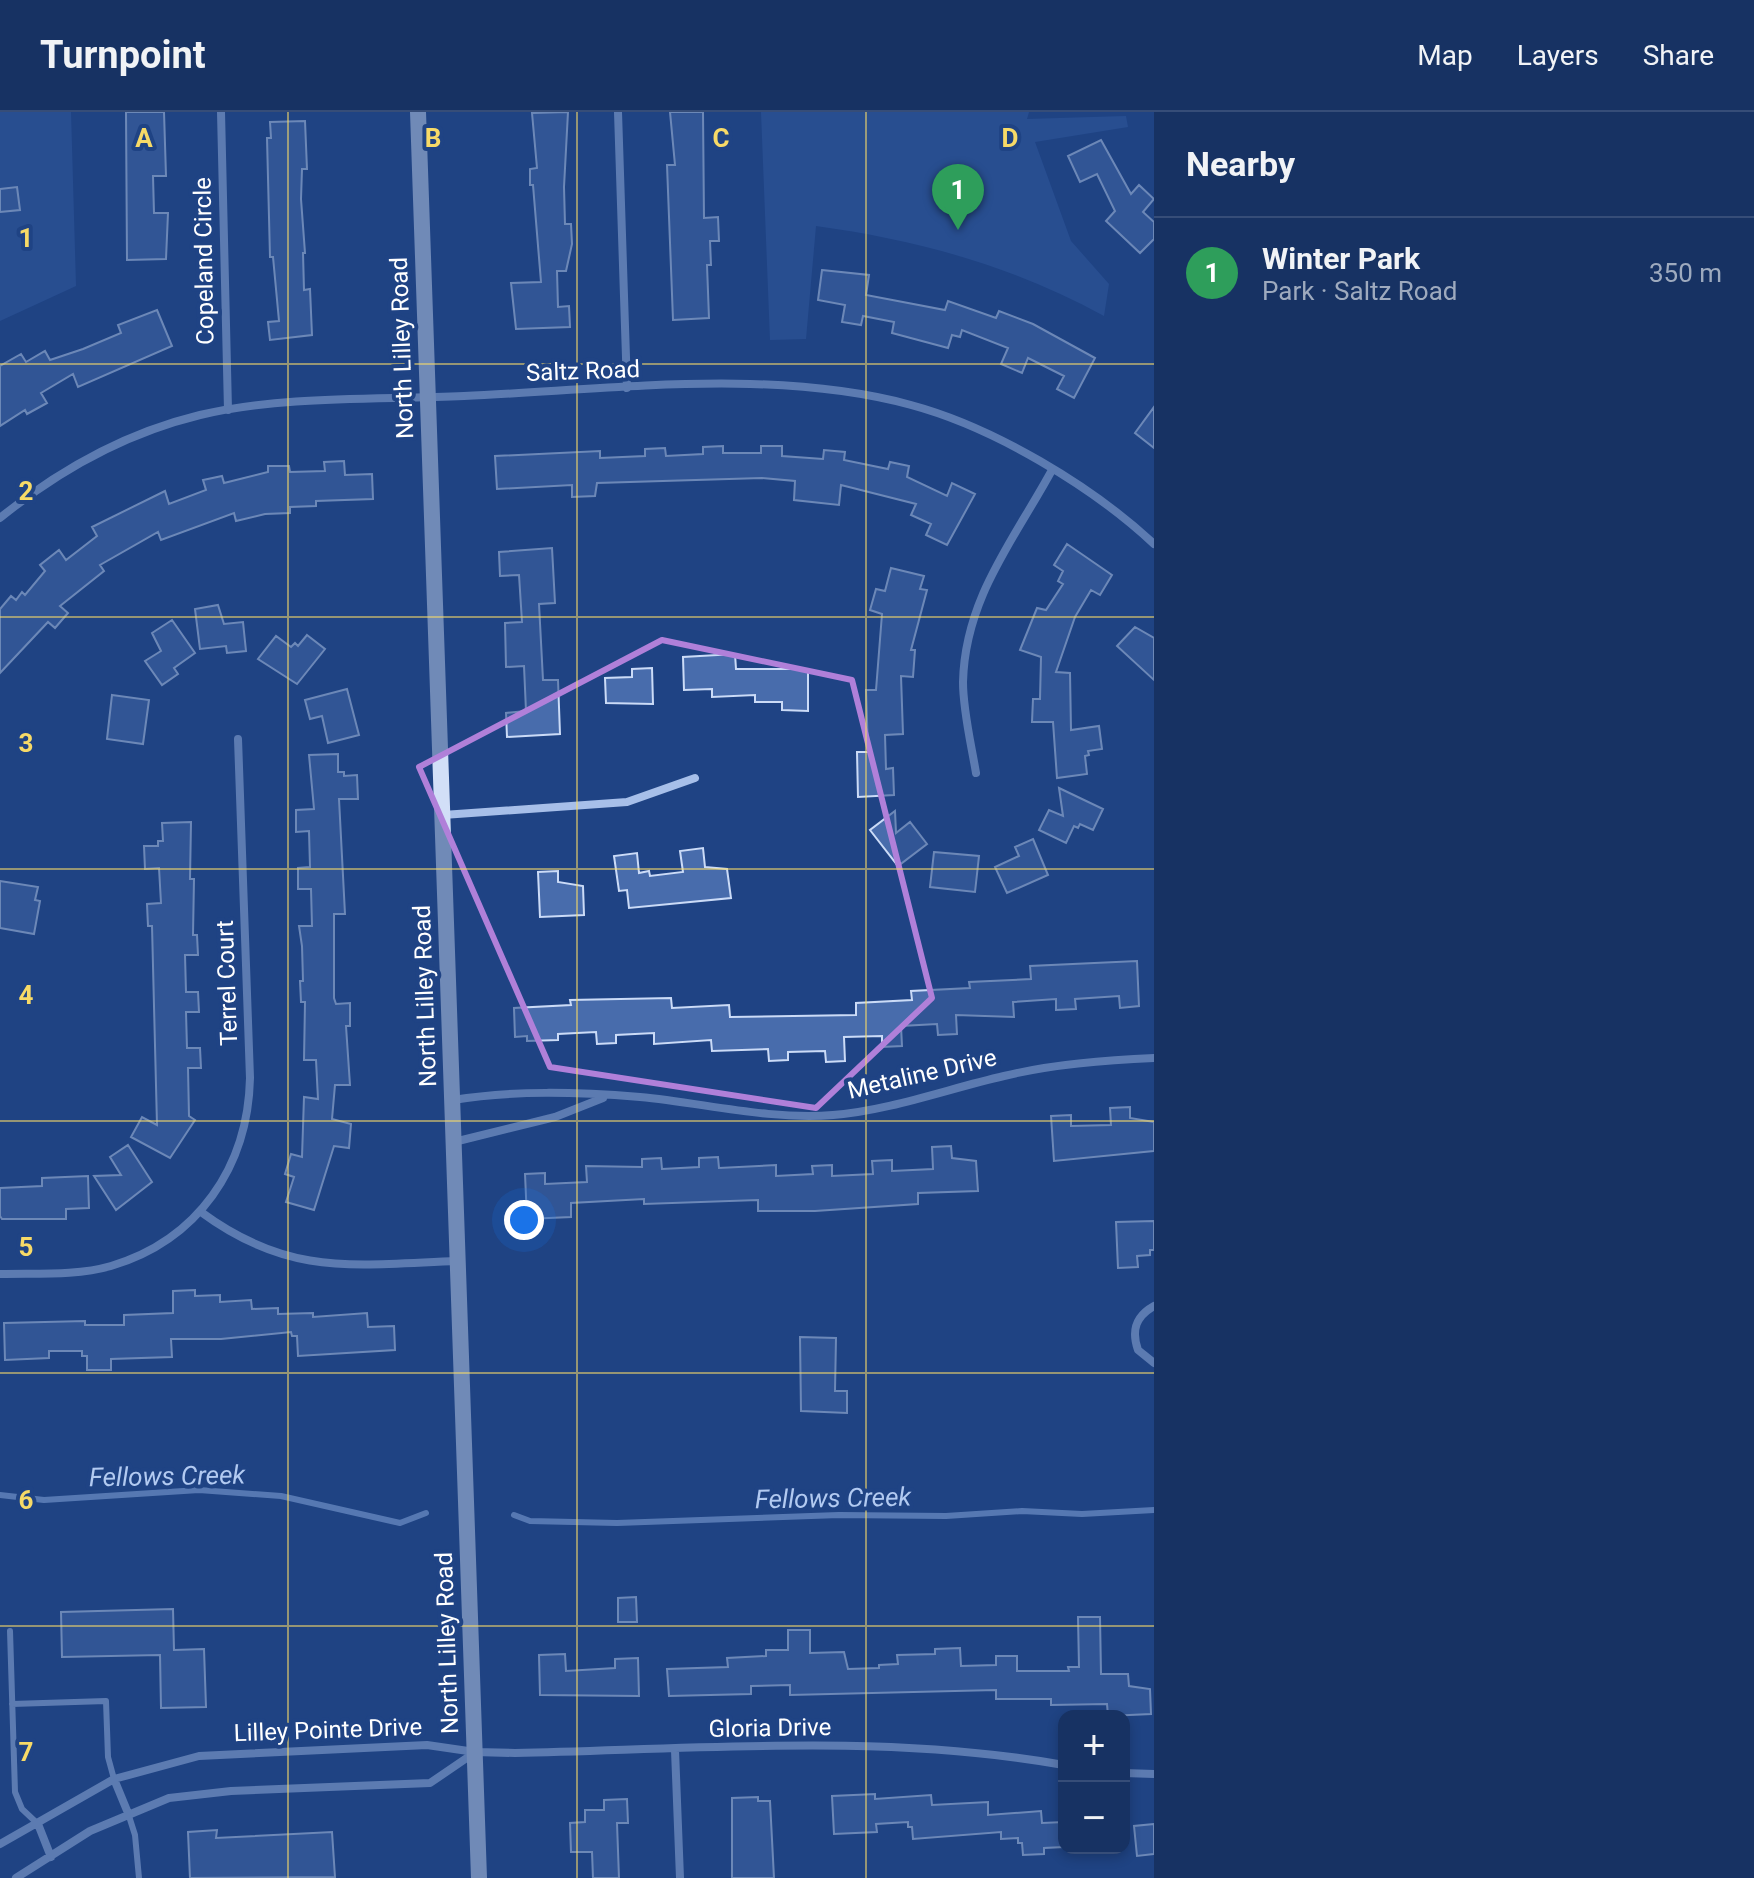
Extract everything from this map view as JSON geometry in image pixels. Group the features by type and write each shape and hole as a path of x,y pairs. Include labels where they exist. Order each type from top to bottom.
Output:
{"street":[{"name":"Copeland Circle","path":"221,112 228,410"},
{"name":"North Lilley Road","path":"418,112 479,1878"},
{"path":"618,112 627,388"},
{"name":"Saltz Road","path":"0,518 70,468 118,443 169,424 228,410 427,397 768,384 867,394 965,423 1080,484 1154,544"},
{"path":"976,773 963,685 971,625 992,569 1052,470"},
{"name":"Terrel Court","path":"0,1274 74,1272 108,1267 142,1255 172,1237 201,1212 233,1164 249,1105 238,739"},
{"path":"442,815 627,802 695,778"},
{"name":"Metaline Drive","path":"453,1100 492,1094 554,1091 603,1097 637,1097 777,1115 834,1115 881,1108 1030,1070 1154,1058"},
{"name":"Metaline Drive","path":"454,1142 555,1117 603,1097"},
{"path":"201,1212 251,1244 307,1262 354,1265 457,1261"},
{"path":"1154,1306 1143,1312 1134,1330 1138,1350 1154,1363"},
{"name":"Lilley Pointe Drive","path":"0,1844 114,1779 168,1762 230,1752 427,1745 475,1752"},
{"name":"Gloria Drive","path":"475,1752 929,1747 1058,1764"},
{"path":"675,1750 680,1878"},
{"path":"16,1878 128,1813 169,1798 231,1791 430,1783 475,1752"},
{"path":"1130,1773 1154,1774"},
{"path":"114,1779 128,1813"},
{"path":"38,1824 51,1857"}],"lane":[{"path":"10,1631 15,1792 22,1809 38,1824"},
{"path":"12,1704 106,1701 108,1757 114,1779"},
{"path":"128,1813 135,1835 139,1878"}],"highlighted area":[{"path":"662,640 852,680 932,998 816,1108 550,1067 419,767"}],"shaded area":[{"path":"0,112 71,112 76,286 0,321"},
{"path":"761,112 1029,112 1027,119 1126,116 1128,127 1035,142 1071,241 1109,284 1104,316 1070,298 1000,269 928,247 816,226 806,339 770,340"}],"building":[{"path":"126,112 164,112 166,176 153,176 154,213 168,213 166,259 127,260"},
{"path":"568,112 565,224 571,224 572,244 566,271 557,271 558,307 569,306 570,327 516,329 511,283 541,282 533,185 530,185 530,169 537,168 532,113"},
{"path":"670,112 703,112 704,218 718,217 719,241 710,241 711,265 707,265 709,318 673,320 667,165 675,165"},
{"path":"305,121 307,169 302,169 301,199 304,290 310,289 312,335 270,340 268,322 279,321 273,257 270,257 267,138 271,138 270,122"},
{"path":"1101,140 1131,194 1139,185 1154,199 1143,212 1154,222 1154,239 1140,253 1106,221 1115,211 1097,174 1080,182 1068,156"},
{"path":"17,187 20,210 0,212 0,189"},
{"path":"822,270 869,275 866,295 945,310 948,301 996,318 999,311 1033,324 1095,358 1074,398 1057,389 1064,376 1028,358 1022,373 1001,364 1008,348 962,330 960,337 952,335 948,348 892,333 894,322 863,316 861,325 842,322 845,305 818,300"},
{"path":"157,310 172,346 78,387 73,374 41,393 47,403 27,414 25,410 0,426 0,366 21,354 26,362 45,351 50,360 83,349 121,333 118,325"},
{"path":"1154,407 1154,448 1135,433"},
{"path":"723,446 723,453 761,453 761,446 782,446 782,456 823,459 824,450 845,452 844,460 888,469 890,462 909,466 907,477 947,496 952,483 975,494 947,545 926,535 931,524 911,515 916,504 841,485 839,505 794,500 795,481 762,478 597,483 595,496 572,497 572,485 497,489 495,456 600,451 600,458 645,456 645,449 665,448 666,456 703,454 703,447"},
{"path":"344,461 345,475 372,474 373,499 316,501 316,506 290,507 290,513 265,514 236,521 234,513 161,540 158,532 100,565 104,571 60,606 68,613 55,628 48,622 0,673 0,609 11,596 16,600 22,592 25,595 45,571 40,565 59,550 66,560 97,536 92,527 165,491 169,504 206,490 203,480 222,476 224,483 268,472 268,466 289,466 290,472 325,471 324,462"},
{"path":"1067,544 1112,575 1100,595 1091,590 1075,617 1056,672 1070,673 1071,730 1099,726 1102,749 1088,751 1089,755 1085,756 1087,774 1057,778 1053,722 1032,722 1033,699 1040,699 1041,657 1020,650 1037,608 1046,610 1063,584 1058,581 1063,571 1054,565"},
{"path":"552,548 555,603 539,604 543,680 558,680 560,734 507,737 506,713 526,711 524,666 506,667 505,623 522,622 519,575 500,576 499,552"},
{"path":"891,568 924,576 920,589 927,590 911,650 915,650 913,677 901,676 903,734 885,735 886,769 893,768 894,795 858,797 857,752 868,752 866,690 876,690 882,614 870,610 876,589 885,591"},
{"path":"218,605 224,624 243,622 246,651 227,653 226,646 200,649 195,609"},
{"path":"172,620 195,653 174,668 178,674 162,685 145,661 161,651 152,633"},
{"path":"1135,627 1154,638 1154,680 1117,646"},
{"path":"307,635 325,649 297,684 258,659 276,636 291,647 295,643 298,646"},
{"path":"735,654 736,669 808,669 808,711 782,710 782,702 755,702 755,695 712,697 712,689 684,690 683,657"},
{"path":"652,668 653,704 606,703 605,678 632,677 632,669"},
{"path":"347,689 359,735 328,743 322,716 310,719 305,700"},
{"path":"112,695 149,700 143,744 107,739"},
{"path":"338,754 338,772 344,772 344,776 357,775 358,799 339,799 345,914 334,914 334,998 336,1004 350,1003 350,1026 346,1026 350,1085 335,1085 332,1119 351,1124 349,1148 334,1146 314,1210 286,1202 294,1177 285,1174 291,1154 302,1157 304,1097 318,1099 316,1060 304,1060 305,1002 301,1002 300,981 303,981 299,926 312,926 311,889 298,889 298,868 310,867 309,831 296,832 296,810 314,809 309,755"},
{"path":"1059,788 1103,809 1093,830 1080,824 1078,828 1074,826 1066,843 1039,830 1049,810 1063,816"},
{"path":"895,811 896,833 910,822 927,844 898,866 870,830"},
{"path":"191,822 190,879 194,879 193,935 197,935 198,955 185,955 186,992 198,992 199,1012 186,1012 187,1048 200,1048 201,1068 188,1068 189,1116 195,1120 170,1158 131,1137 142,1117 157,1125 152,926 148,926 147,904 161,903 159,868 145,869 144,846 158,846 158,841 163,841 162,823"},
{"path":"1033,839 1048,875 1007,893 995,867 1019,856 1015,847"},
{"path":"703,848 705,867 727,869 731,898 629,908 627,890 619,891 614,856 637,853 639,873 649,871 650,876 683,872 680,851"},
{"path":"934,852 979,856 975,892 930,887"},
{"path":"558,871 558,882 583,886 584,915 540,917 538,872"},
{"path":"0,881 38,887 35,900 40,901 34,934 0,928"},
{"path":"1137,961 1139,1006 1120,1008 1119,996 1075,999 1076,1009 1056,1010 1056,999 1013,1002 1014,1017 956,1015 957,1034 938,1035 937,1024 901,1026 902,1046 882,1047 882,1036 844,1037 845,1061 826,1062 825,1051 788,1052 788,1060 769,1061 768,1049 712,1051 711,1040 654,1044 654,1033 616,1035 616,1043 597,1044 596,1032 558,1034 558,1040 527,1041 527,1036 515,1037 514,1008 571,1005 570,1000 671,998 672,1008 729,1005 730,1017 856,1015 856,1003 912,1000 911,991 970,988 969,982 1031,979 1030,966"},
{"path":"1130,1107 1130,1118 1154,1122 1154,1151 1054,1161 1051,1116 1071,1115 1071,1126 1111,1125 1110,1108"},
{"path":"128,1145 152,1182 116,1210 94,1176 121,1175 110,1157"},
{"path":"951,1146 952,1158 976,1161 978,1191 918,1193 918,1204 815,1211 758,1211 758,1200 644,1204 644,1199 571,1203 571,1217 527,1219 525,1174 545,1173 545,1184 587,1182 586,1166 642,1167 642,1159 661,1158 662,1169 699,1167 699,1158 718,1157 719,1168 776,1165 776,1176 813,1174 812,1166 832,1165 832,1176 873,1174 872,1161 892,1160 892,1171 933,1169 932,1147"},
{"path":"88,1176 89,1208 66,1209 66,1219 2,1219 0,1216 0,1188 42,1186 42,1178"},
{"path":"1154,1221 1154,1250 1150,1250 1150,1255 1137,1256 1138,1267 1118,1268 1116,1222"},
{"path":"195,1290 195,1296 220,1295 220,1302 251,1300 252,1309 278,1308 278,1314 313,1313 313,1317 367,1313 368,1327 394,1326 395,1350 298,1356 297,1336 292,1336 291,1332 221,1339 171,1339 172,1357 111,1359 111,1370 87,1370 87,1356 82,1356 82,1351 49,1351 49,1358 5,1360 4,1323 85,1321 85,1325 124,1325 124,1315 173,1313 173,1291"},
{"path":"800,1337 836,1338 835,1391 847,1391 847,1413 801,1411"},
{"path":"636,1597 637,1622 618,1622 618,1598"},
{"path":"173,1609 174,1650 204,1649 206,1707 161,1708 160,1655 62,1657 61,1612"},
{"path":"1078,1617 1100,1617 1101,1674 1128,1674 1129,1686 1150,1689 1151,1714 1130,1715 1130,1710 1108,1710 1107,1704 1051,1705 1051,1699 996,1699 996,1690 790,1695 790,1685 751,1686 751,1694 669,1696 667,1669 728,1667 727,1658 766,1656 766,1650 788,1650 788,1630 810,1630 810,1653 844,1652 848,1669 898,1664 897,1655 935,1654 935,1649 960,1648 961,1666 996,1665 996,1656 1017,1656 1017,1671 1069,1671 1068,1667 1079,1667"},
{"path":"565,1654 566,1671 615,1668 615,1659 638,1658 639,1696 540,1695 539,1655"},
{"path":"875,1794 875,1799 931,1795 932,1805 988,1802 988,1815 1041,1811 1042,1823 1058,1822 1058,1847 1044,1848 1044,1854 1023,1855 1022,1843 1018,1843 1018,1838 1001,1839 1001,1832 913,1839 912,1827 908,1827 908,1822 876,1824 877,1832 834,1834 832,1796"},
{"path":"758,1797 758,1801 770,1801 774,1878 732,1878 732,1798"},
{"path":"627,1799 628,1823 617,1823 619,1878 593,1878 592,1852 571,1852 570,1823 585,1822 585,1810 604,1810 604,1800"},
{"path":"1154,1824 1154,1854 1137,1856 1134,1826"},
{"path":"217,1830 216,1838 332,1832 335,1877 190,1878 188,1832"}],"waterway":[{"name":"Fellows Creek","path":"0,1495 44,1500 199,1490 281,1496 400,1523 426,1513"},
{"name":"Fellows Creek","path":"514,1515 530,1521 617,1523 839,1515 946,1516 1022,1511 1082,1514 1154,1510"}],"place":[{"name":"Winter Park","path":"958,230"}]}
